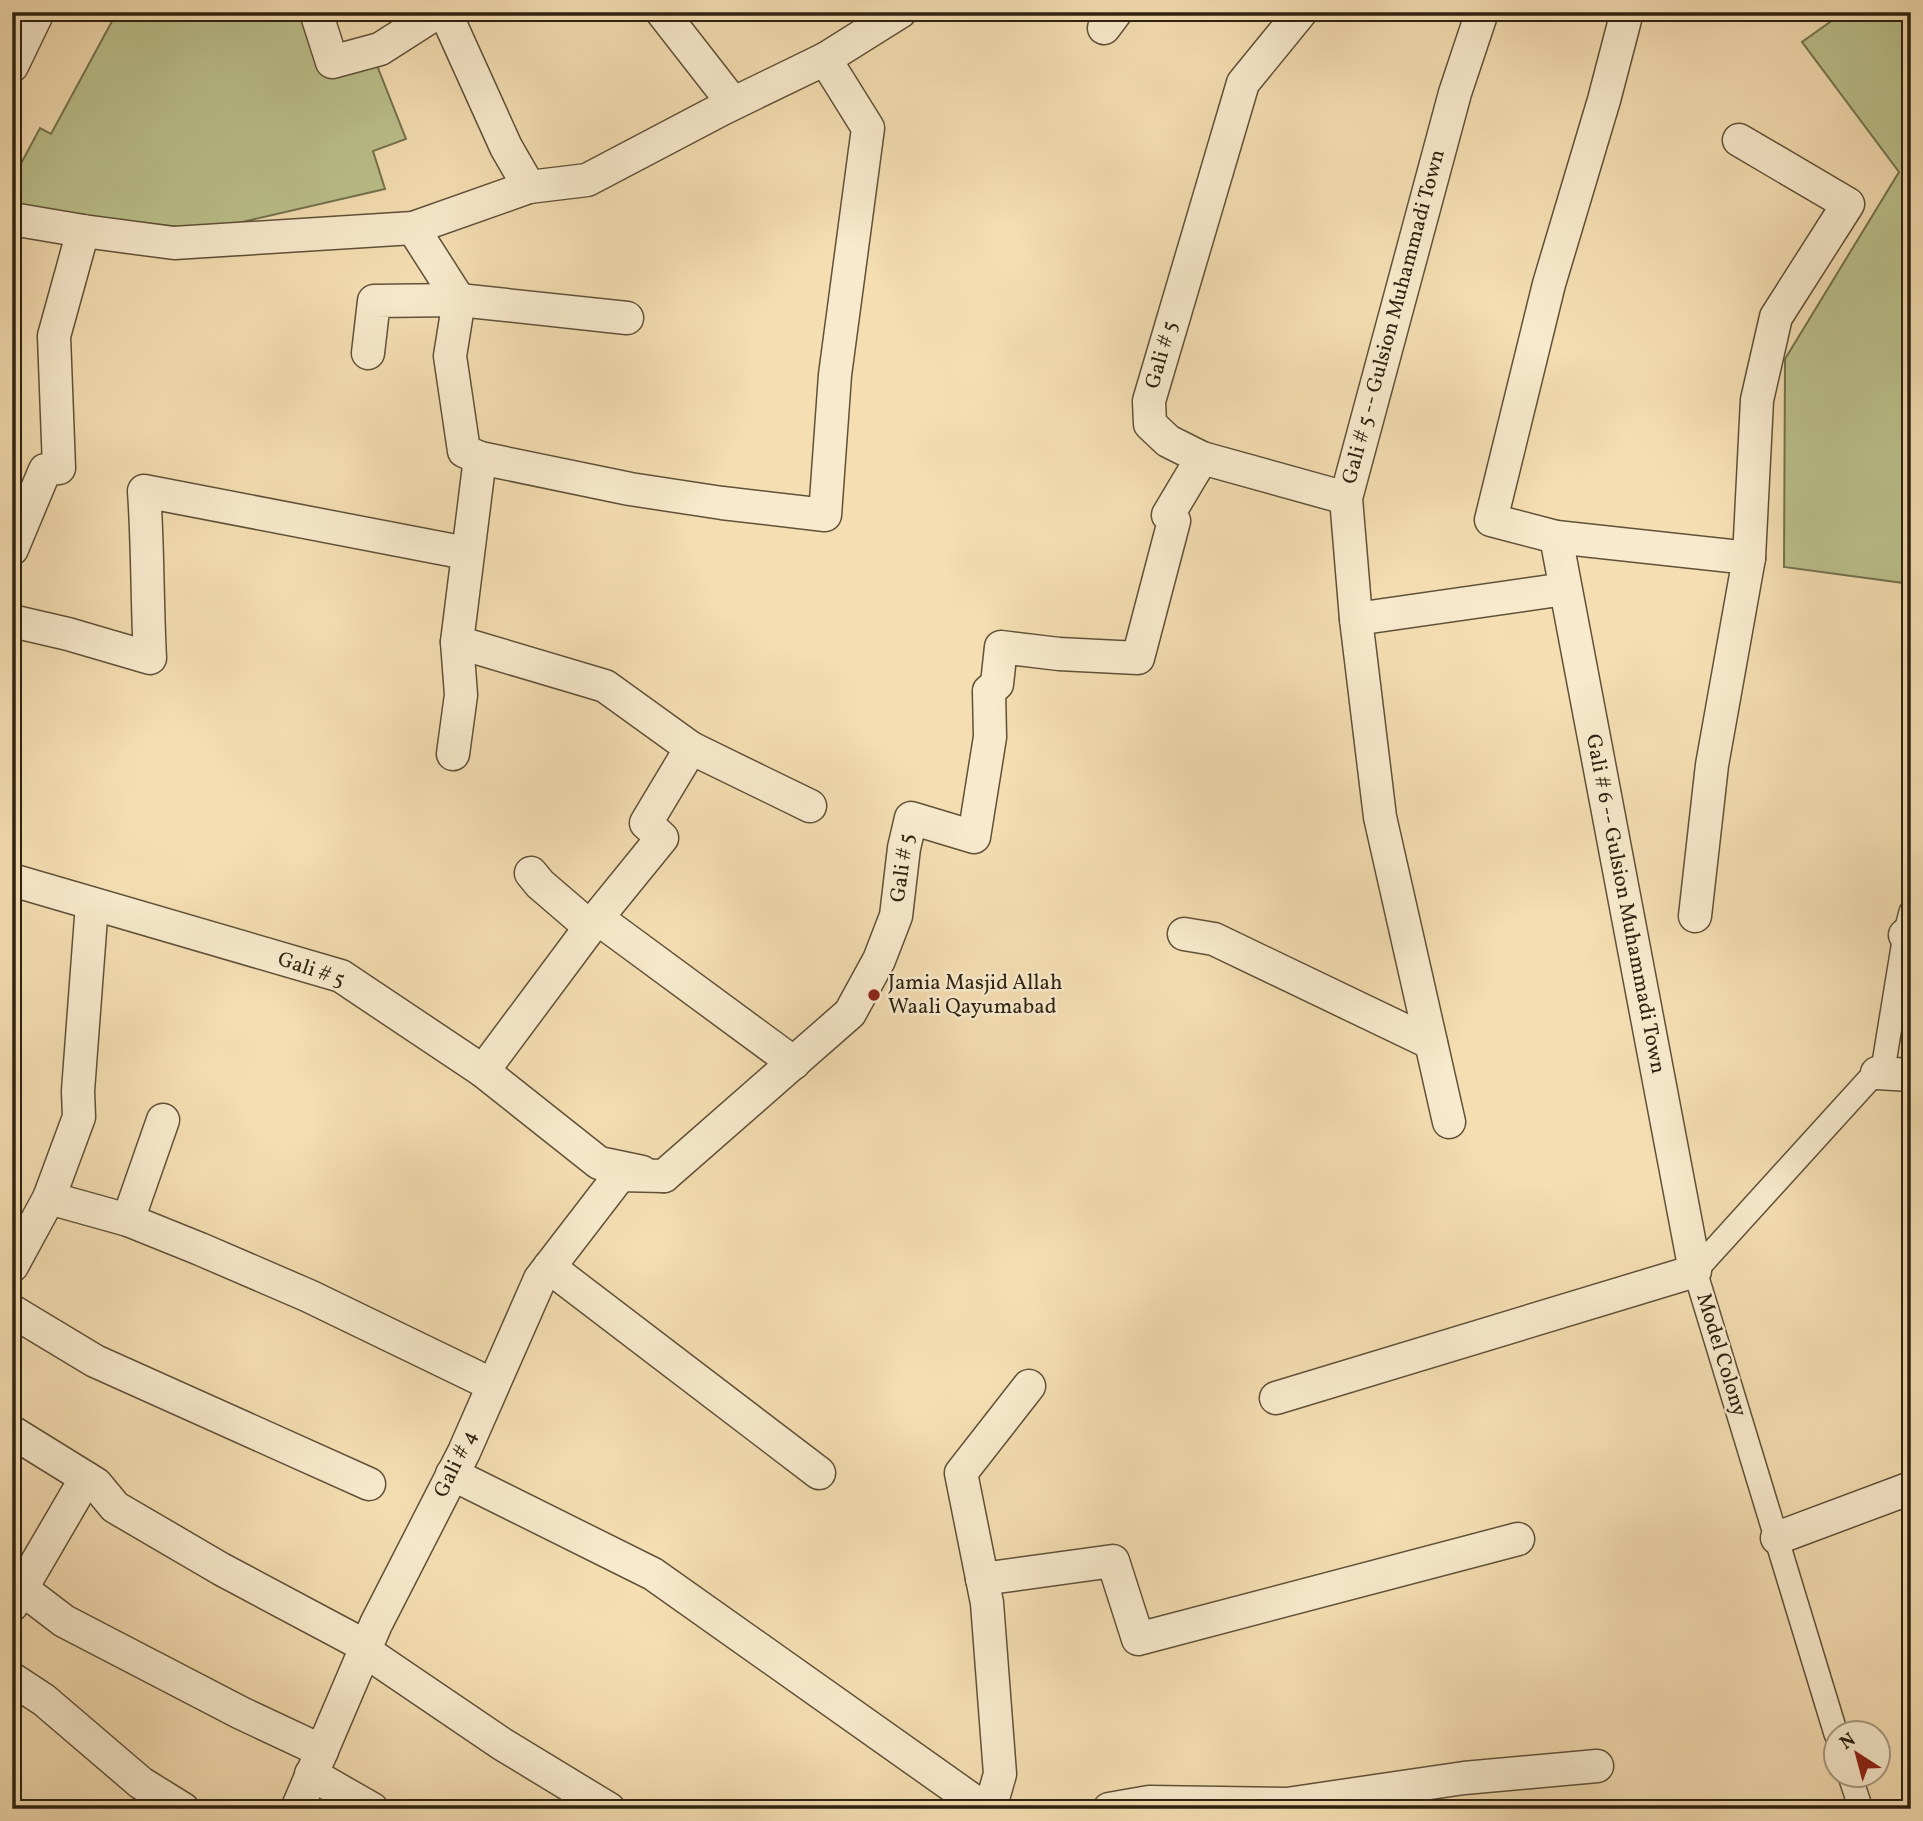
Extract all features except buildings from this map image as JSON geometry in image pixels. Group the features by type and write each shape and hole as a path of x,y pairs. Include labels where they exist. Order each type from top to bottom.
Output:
{"street":[{"path":"12,66 38,12"},
{"path":"316,12 332,62 380,49 438,12"},
{"path":"445,12 506,147 529,187"},
{"path":"662,12 733,103"},
{"path":"12,219 174,243 413,228 529,187 587,180 733,103 825,60 900,12"},
{"name":"Gali # 5","path":"12,880 341,976 483,1071 599,1163 664,1176 850,1013 879,960 896,916 904,848 911,818 974,837 990,737 989,691 997,684 1001,647 1059,654 1138,658 1174,521 1168,515 1202,458 1168,440 1150,424 1149,401 1243,83 1301,12"},
{"name":"Gali # 5 -- Gulsion Muhammadi Town","path":"1449,1122 1380,817 1356,619 1346,498 1455,93 1482,12"},
{"path":"1627,12 1604,100 1549,284 1491,520 1556,537 1749,558"},
{"path":"413,228 459,300 450,356 464,451 480,458 630,489 825,516 835,375 868,128 825,60"},
{"path":"1695,916 1712,765 1749,558 1757,400 1776,317 1848,204 1740,140"},
{"path":"12,549 46,470 59,468 54,336 83,231"},
{"path":"368,353 374,300 459,300 628,318"},
{"path":"453,754 461,695 457,642 466,553 480,458"},
{"path":"1202,458 1346,498"},
{"path":"12,621 149,658 144,491 466,553"},
{"name":"Gali # 6 -- Gulsion Muhammadi Town","path":"1556,537 1695,1271"},
{"path":"1356,619 1564,589"},
{"path":"457,642 606,686 691,748 810,806"},
{"path":"483,1071 593,922 662,838 646,822 691,748"},
{"path":"531,873 540,884 793,1063"},
{"path":"12,1266 49,1198 79,1117 78,1091 92,904"},
{"name":"Model Colony","path":"1832,1720 1695,1271 1884,1063 1909,928"},
{"path":"1184,934 1214,939 1431,1043"},
{"path":"1877,1073 1911,1075"},
{"path":"128,1220 163,1120"},
{"name":"Gali # 4","path":"297,1809 376,1624 452,1474 540,1279 620,1175 664,1176"},
{"path":"49,1198 128,1220 309,1296 493,1385"},
{"path":"549,1267 819,1473"},
{"path":"1276,1398 1695,1271"},
{"path":"12,1311 95,1361 369,1484"},
{"path":"990,1809 1000,1774 987,1603 961,1473 1029,1387"},
{"path":"12,1432 96,1485 115,1507 221,1569 356,1641 365,1651 502,1744 569,1798 609,1809"},
{"path":"452,1474 653,1574 985,1809"},
{"path":"86,1478 17,1597 230,1707 316,1762 372,1809"},
{"path":"1777,1538 1911,1488"},
{"path":"982,1579 1113,1561 1138,1639 1518,1539"},
{"path":"12,1679 44,1700 141,1783 183,1809"},
{"path":"1109,1809 1149,1802 1287,1804 1464,1778 1597,1766"},
{"path":"1855,1790 1861,1809"}],"green space":[{"path":"117,12 303,12 307,29 376,63 406,139 373,151 385,189 208,230 12,205 12,169 17,171 40,128 51,134"},
{"path":"1844,12 1911,12 1911,584 1784,567 1785,359 1899,172 1802,42"}],"place":[{"name":"Jamia Masjid Allah Waali Qayumabad","path":"874,995"}]}
